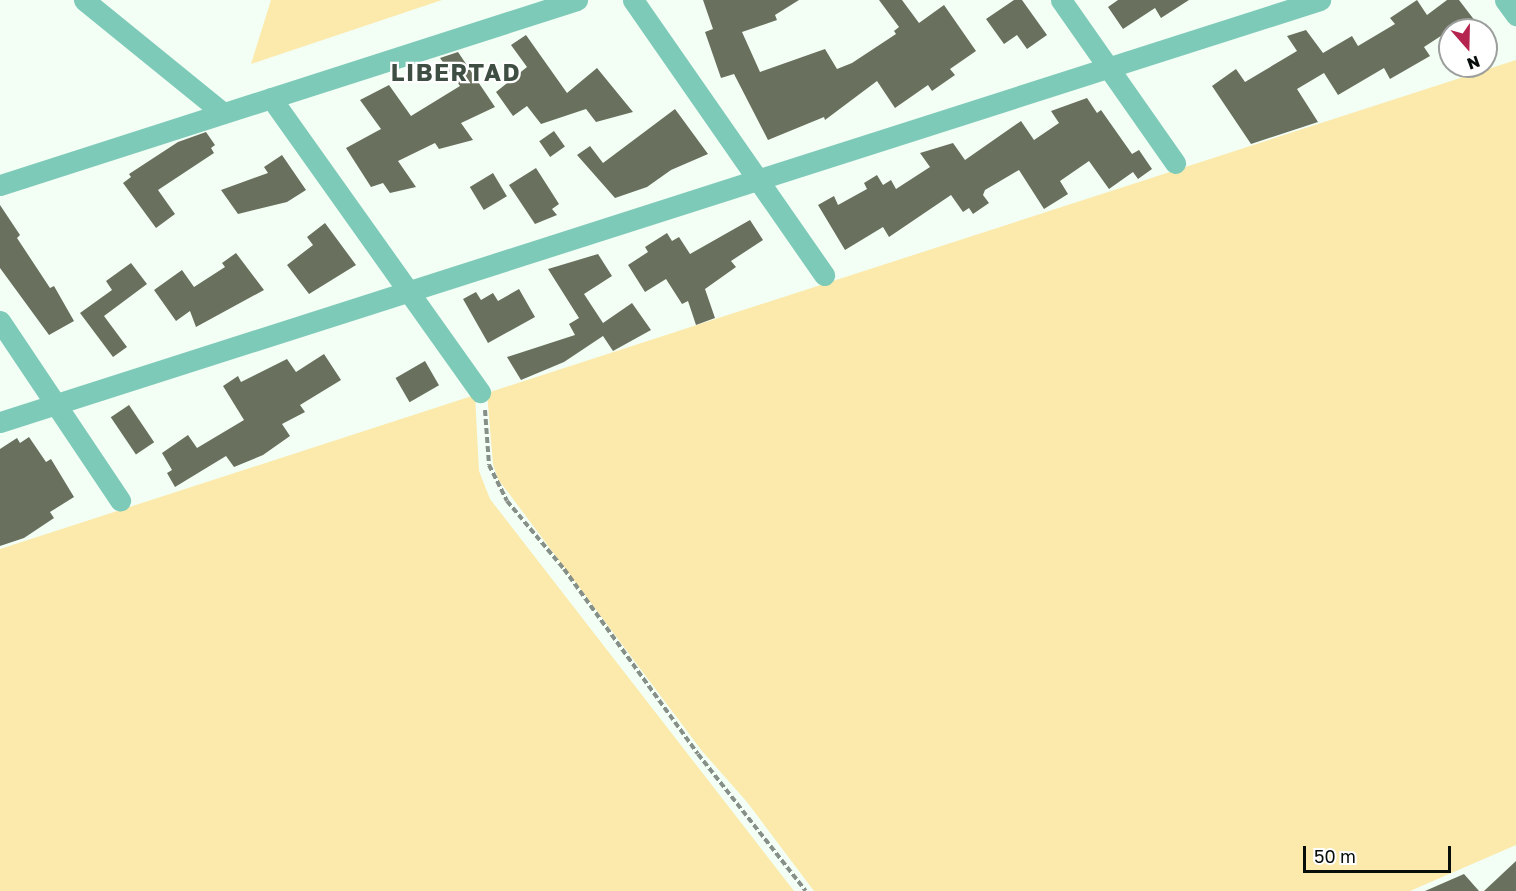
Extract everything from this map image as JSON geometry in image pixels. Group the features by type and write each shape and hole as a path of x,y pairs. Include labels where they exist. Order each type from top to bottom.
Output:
{"street":[{"path":"84,0 223,113"},
{"path":"0,185 577,0"},
{"path":"633,0 824,275"},
{"path":"1061,0 1175,163"},
{"path":"0,422 1320,0"},
{"path":"1505,0 1516,15"},
{"path":"271,98 480,392"},
{"path":"0,321 120,500"}],"path":[{"path":"480,392 489,465 507,501 564,569 698,754 806,891"}],"shaded area":[{"path":"271,0 442,0 251,64"},
{"path":"1516,60 1516,845 1410,891 814,891 747,802 702,751 498,479 493,464 487,393 1460,78 1498,78 1498,66"},
{"path":"475,395 479,471 490,499 794,891 0,891 0,549"}],"building":[{"path":"703,0 799,0 775,15 777,20 742,32 760,72 825,49 837,69 852,63 896,34 894,31 899,27 879,0 902,0 919,23 944,5 976,51 950,69 955,75 932,91 928,85 895,108 877,81 825,120 824,117 768,140 734,74 721,78 705,32 713,29"},
{"path":"1014,0 1022,0 1047,35 1027,49 1017,35 1004,44 986,19"},
{"path":"1118,0 1189,0 1161,18 1155,8 1123,29 1108,7"},
{"path":"1417,0 1427,15 1447,0 1459,0 1473,18 1438,18 1438,38 1424,47 1430,56 1390,79 1384,68 1338,95 1324,73 1297,89 1318,122 1251,144 1212,86 1236,69 1245,82 1297,51 1287,36 1306,30 1323,53 1352,36 1358,46 1395,24 1390,18"},
{"path":"526,35 567,93 597,68 633,112 596,122 586,109 541,124 527,106 513,116 496,92 527,67 511,45"},
{"path":"458,52 495,107 461,123 473,140 439,149 435,143 398,161 416,187 390,193 383,183 371,187 346,148 381,129 360,100 389,85 411,116 460,86 440,58"},
{"path":"1087,98 1097,113 1101,110 1132,154 1139,150 1152,169 1138,179 1133,172 1109,189 1089,161 1060,181 1068,194 1044,209 1019,170 985,190 983,195 989,203 973,214 969,208 963,212 951,195 889,237 883,227 845,250 818,205 834,196 838,205 867,189 864,183 877,175 883,185 891,180 896,189 930,167 920,153 953,143 965,160 1021,121 1034,140 1059,123 1051,111"},
{"path":"675,109 708,154 671,170 647,187 615,198 577,155 590,146 603,163"},
{"path":"554,131 565,147 550,157 539,141"},
{"path":"206,132 215,145 211,148 214,153 158,190 175,214 156,228 123,183 131,177 129,174 178,142"},
{"path":"282,155 306,190 287,202 238,214 221,190 268,173 264,167"},
{"path":"536,168 559,204 552,209 557,215 535,224 509,185"},
{"path":"493,173 507,196 484,210 470,187"},
{"path":"0,205 20,235 17,238 50,288 54,286 74,321 49,335 0,268"},
{"path":"750,220 763,240 731,261 736,267 705,289 715,318 696,325 688,301 682,304 666,279 645,292 628,265 648,252 645,247 667,233 672,241 679,237 690,254"},
{"path":"325,223 356,265 309,294 287,265 313,245 307,237"},
{"path":"236,253 264,290 196,327 190,311 176,321 154,290 182,270 194,287 225,267 222,263"},
{"path":"598,254 612,276 584,294 603,323 632,303 651,330 613,351 603,336 564,362 521,380 507,357 575,335 569,324 579,318 548,269"},
{"path":"131,263 147,284 104,316 127,347 113,357 80,313 112,290 106,281"},
{"path":"519,289 535,317 488,343 463,299 476,292 481,300 493,293 498,301"},
{"path":"324,354 341,380 300,405 305,412 282,424 290,436 263,455 234,467 226,456 175,487 167,473 172,470 162,453 188,435 197,448 244,420 223,386 238,376 241,382 287,359 296,372"},
{"path":"425,361 439,385 410,402 396,378"},
{"path":"129,405 154,442 136,455 111,417"},
{"path":"29,437 46,462 51,459 74,497 50,512 54,518 24,538 0,546 0,449 17,438 20,443"},
{"path":"1516,861 1516,891 1484,891"},
{"path":"1464,874 1479,891 1425,891"}],"district":[{"name":"LIBERTAD","path":"456,72"}]}
